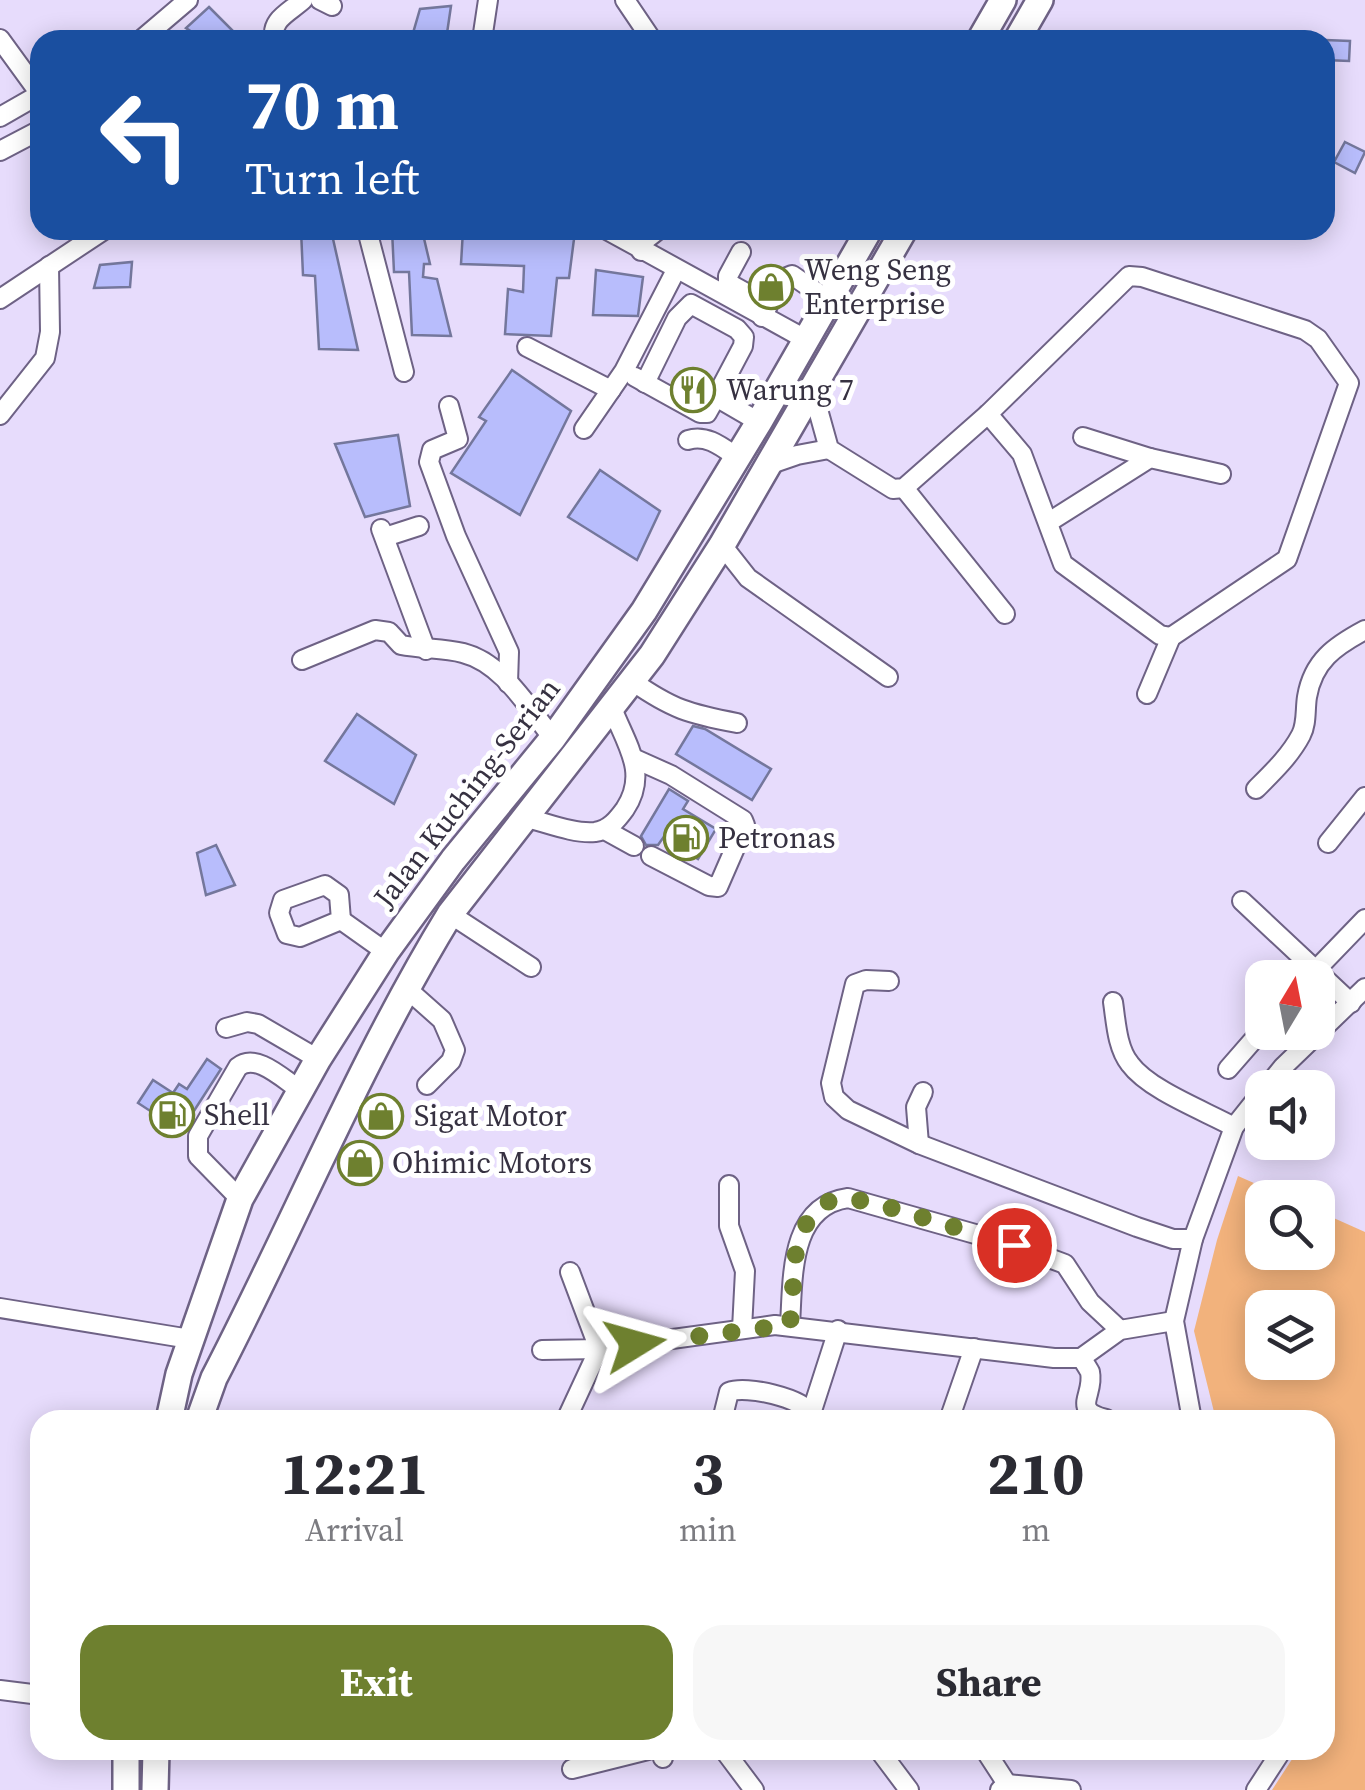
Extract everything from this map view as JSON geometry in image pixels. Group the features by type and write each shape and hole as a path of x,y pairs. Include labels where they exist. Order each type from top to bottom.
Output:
{"highway":[{"path":"986,30 1003,0"},
{"path":"1026,30 1040,0"},
{"name":"Jalan Kuching-Serian","path":"171,1410 190,1339 240,1198 318,1059 386,952 490,811 552,738 644,611 738,458 863,240"},
{"name":"Jalan Kuching-Serian","path":"203,1410 214,1378 406,988 450,914 632,681 722,546 898,240"},
{"path":"126,1760 126,1790"},
{"path":"155,1790 156,1760"}],"street":[{"path":"153,30 188,0"},
{"path":"272,30 275,23 304,0"},
{"path":"484,30 488,0"},
{"path":"626,0 646,30"},
{"path":"0,39 30,80"},
{"path":"0,116 30,100"},
{"path":"0,151 30,135"},
{"path":"0,299 89,240"},
{"path":"369,240 404,372"},
{"path":"648,240 676,270 765,311"},
{"path":"742,252 728,276 728,284 805,339"},
{"path":"0,414 45,358 50,332 49,266"},
{"path":"584,429 624,371 676,270"},
{"path":"765,311 782,278 788,276 828,300"},
{"path":"768,465 829,450 893,490 904,488 988,414 1129,276 1305,330 1318,339 1349,382 1288,559 1172,637 1147,694"},
{"path":"624,371 645,383 700,412 708,413 744,337 691,304 677,318 645,383"},
{"path":"527,347 610,390"},
{"path":"812,388 829,450"},
{"path":"716,398 759,422"},
{"path":"449,406 458,439 432,450 429,462 456,536 509,652 508,682"},
{"path":"988,414 1022,454 1063,564 1160,636 1172,637"},
{"path":"688,440 699,437 712,441 738,458"},
{"path":"1083,437 1221,474"},
{"path":"1049,522 1150,458"},
{"path":"904,488 1005,614"},
{"path":"419,526 383,533 426,650"},
{"path":"722,546 748,578 888,677"},
{"path":"302,660 375,630 388,632 402,646 460,652 483,660 508,682 552,738"},
{"path":"1256,789 1302,734 1310,684 1324,658 1340,643 1365,630"},
{"path":"632,681 668,706 737,724"},
{"path":"526,818 590,832 606,830 618,819 634,794 638,778 612,708"},
{"path":"632,758 706,796 745,826 718,887 652,856"},
{"path":"1328,843 1365,798"},
{"path":"606,830 634,846"},
{"path":"1242,901 1299,960"},
{"path":"450,914 531,967"},
{"path":"1325,960 1365,919"},
{"path":"341,920 386,952"},
{"path":"889,980 855,984 831,1082 834,1097 848,1110 919,1144 1137,1227 1173,1238 1193,1239"},
{"path":"406,988 442,1020 456,1050 452,1061 427,1085"},
{"path":"1281,1070 1365,988"},
{"path":"1335,991 1351,1003"},
{"path":"1113,1002 1120,1040 1130,1064 1151,1083 1234,1127"},
{"path":"226,1028 247,1022 258,1024 318,1059"},
{"path":"1228,1069 1245,1050"},
{"path":"240,1198 198,1156 198,1136 238,1067 245,1062 255,1062 300,1090"},
{"path":"919,1144 916,1107 923,1092"},
{"path":"1190,1410 1174,1321 1193,1239 1234,1127 1245,1113"},
{"path":"729,1185 730,1226 745,1271 742,1329"},
{"path":"790,1325 796,1251 807,1222 831,1200 848,1198 997,1240 1065,1264 1090,1302 1120,1330"},
{"path":"570,1272 599,1348 571,1410"},
{"path":"0,1308 190,1339"},
{"path":"542,1350 599,1348 790,1325 1081,1358 1120,1330 1174,1321"},
{"path":"812,1410 838,1330"},
{"path":"952,1410 974,1348"},
{"path":"1081,1358 1090,1372 1087,1410"},
{"path":"725,1410 730,1392 741,1388 802,1403 806,1410"},
{"path":"0,1690 30,1694"},
{"path":"572,1769 621,1760"},
{"path":"732,1760 754,1790"},
{"path":"886,1760 909,1790"},
{"path":"990,1760 1003,1787 1071,1790"},
{"path":"1256,1790 1276,1760"}],"shaded area":[{"path":"1238,1176 1247,1180 1245,1270 1335,1270 1335,1219 1365,1232 1365,1790 1272,1790 1292,1760 1335,1760 1335,1410 1214,1410 1194,1331"}],"building":[{"path":"451,6 447,30 414,30 420,9"},
{"path":"209,7 232,30 189,30 186,28"},
{"path":"1335,40 1350,41 1349,61 1335,60"},
{"path":"1345,142 1365,152 1355,173 1335,160"},
{"path":"301,240 333,240 358,350 319,349 315,276 303,275"},
{"path":"392,240 424,240 430,264 424,264 423,277 437,279 451,336 412,335 409,272 394,272"},
{"path":"462,240 574,240 569,278 557,278 551,336 505,334 508,289 523,292 524,266 461,264"},
{"path":"132,262 130,287 94,288 100,265"},
{"path":"596,270 643,277 638,316 593,315"},
{"path":"512,370 571,411 520,515 451,473 486,421 479,417"},
{"path":"398,435 410,506 365,517 335,444"},
{"path":"600,470 660,511 637,560 568,517"},
{"path":"357,714 416,755 394,804 325,761"},
{"path":"693,726 705,729 771,769 752,800 676,754"},
{"path":"669,789 688,801 683,809 716,829 698,859 663,838 658,845 646,845 641,836"},
{"path":"216,845 235,885 206,895 197,853"},
{"path":"207,1059 221,1069 181,1131 138,1103 153,1080 173,1093 179,1084 187,1089"}],"place":[{"name":"Weng Seng Enterprise","path":"771,287"},
{"name":"Warung 7","path":"693,390"},
{"name":"Petronas","path":"686,838"},
{"name":"Shell","path":"172,1115"},
{"name":"Sigat Motor","path":"381,1116"},
{"name":"Ohimic Motors","path":"360,1163"}],"route":[{"path":"635,1344 790,1325 796,1251 807,1222 831,1200 848,1198 878,1204 1014,1245"}]}
